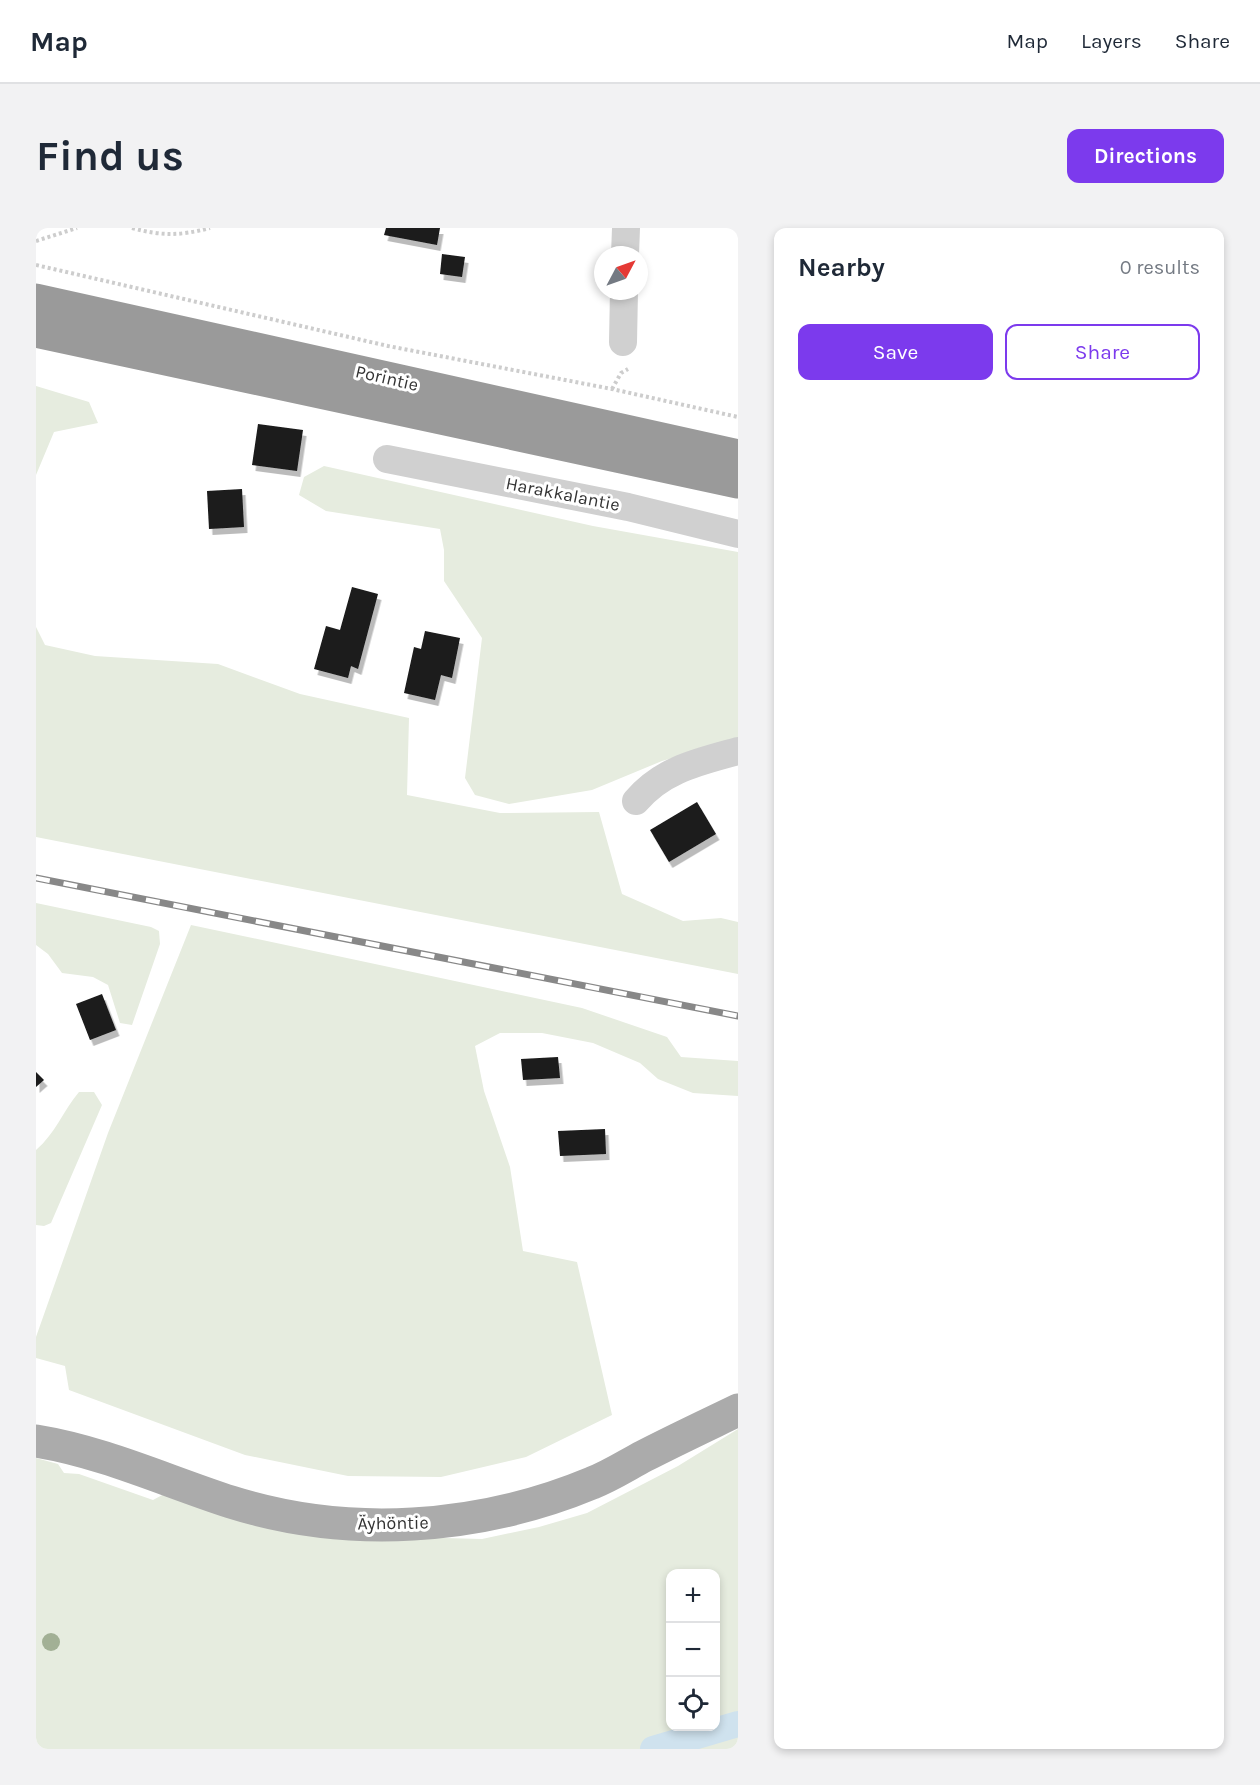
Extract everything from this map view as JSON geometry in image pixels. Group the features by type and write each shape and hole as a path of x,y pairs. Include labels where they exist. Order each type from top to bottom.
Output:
{"highway":[{"name":"Porintie","path":"36,300 738,456"},
{"name":"Porintie","path":"36,331 738,482"}],"main road":[{"name":"Äyhöntie","path":"36,1441 85,1452 232,1502 289,1516 351,1524 402,1525 490,1515 568,1493 595,1482 738,1410"}],"street":[{"path":"625,246 626,228"},
{"path":"623,342 624,300"},
{"name":"Harakkalantie","path":"387,459 628,507 738,534"},
{"path":"636,801 657,780 674,770 738,751"}],"path":[{"path":"36,241 77,228"},
{"path":"132,228 160,236 188,234 210,228"},
{"path":"36,265 388,346 612,388 738,417"}],"shaded area":[{"path":"36,386 89,402 98,423 54,432 36,475"},
{"path":"324,466 593,526 738,552 738,739 662,761 592,790 509,804 475,795 465,778 482,638 444,581 444,550 440,529 326,511 299,495 304,477"},
{"path":"36,627 45,645 95,656 218,664 300,694 409,718 407,795 500,813 599,812 622,894 683,921 721,918 738,922 738,974 36,837"},
{"path":"36,903 151,927 159,931 160,944 132,1025 120,1023 108,985 93,977 62,973 48,954 36,945"},
{"path":"191,925 582,1008 667,1037 681,1057 738,1061 738,1096 693,1093 658,1079 640,1063 593,1043 542,1033 500,1033 475,1046 484,1091 510,1167 523,1251 577,1262 612,1415 526,1457 441,1477 348,1476 245,1455 69,1390 65,1366 36,1358 36,1337 108,1133"},
{"path":"79,1092 94,1092 102,1105 51,1223 44,1226 36,1225 36,1150 43,1144"},
{"path":"738,1429 738,1749 36,1749 36,1458 58,1464 64,1473 79,1474 153,1500 166,1493 330,1535 482,1539 539,1527 587,1513 678,1466"}],"building":[{"path":"386,228 440,228 437,245 384,235"},
{"path":"442,254 465,257 462,277 440,274"},
{"path":"258,424 303,430 297,471 252,465"},
{"path":"242,489 244,527 209,529 207,491"},
{"path":"352,587 378,594 358,669 351,666 348,678 314,669 326,626 340,630"},
{"path":"425,631 460,638 452,678 441,675 435,700 404,693 414,647 421,649"},
{"path":"697,802 716,834 669,862 650,830"},
{"path":"102,994 116,1030 90,1040 76,1004"},
{"path":"558,1057 560,1078 523,1080 521,1059"},
{"path":"36,1072 44,1080 36,1087"},
{"path":"605,1129 606,1154 560,1156 558,1131"}],"waterway":[{"path":"653,1749 738,1724"}],"railway":[{"path":"36,878 738,1016"}]}
